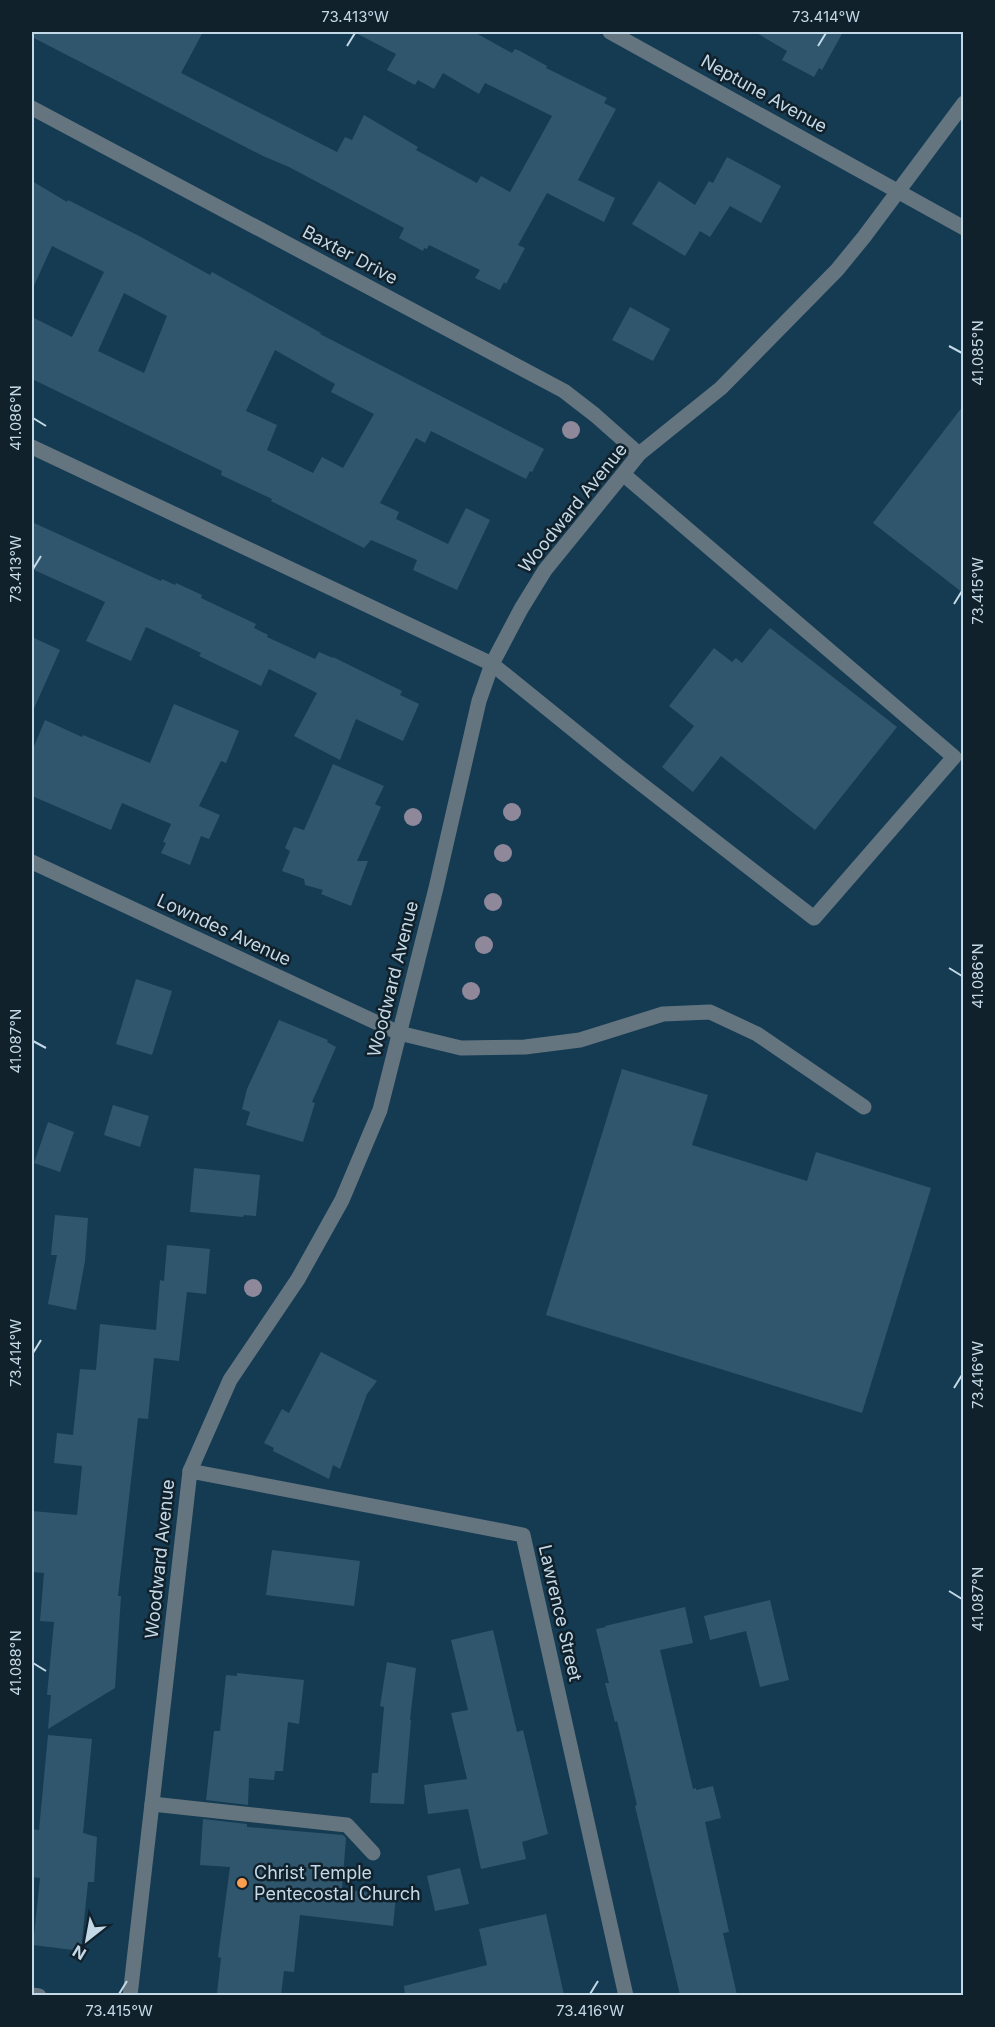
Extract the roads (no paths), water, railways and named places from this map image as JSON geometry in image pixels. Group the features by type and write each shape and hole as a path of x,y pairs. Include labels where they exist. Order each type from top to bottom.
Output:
{"street":[{"name":"Neptune Avenue","path":"610,32 963,228"},
{"name":"Woodward Avenue","path":"130,1995 190,1471 230,1380 298,1279 342,1200 380,1110 436,888 479,701 492,664 545,570 622,474 639,454 721,388 837,270 963,103"},
{"name":"Baxter Drive","path":"32,108 564,392 595,415 639,454"},
{"path":"32,447 492,664 622,769 814,918 954,757 622,474"},
{"name":"Lowndes Avenue","path":"32,862 399,1033 461,1048 525,1047 580,1040 663,1014 710,1012 757,1034 864,1107"},
{"name":"Lawrence Street","path":"190,1471 523,1536 626,1995"},
{"path":"152,1804 347,1825 373,1853"},
{"path":"32,1995 39,1995"}],"place":[{"name":"Christ Temple Pentecostal Church","path":"242,1883"}]}
